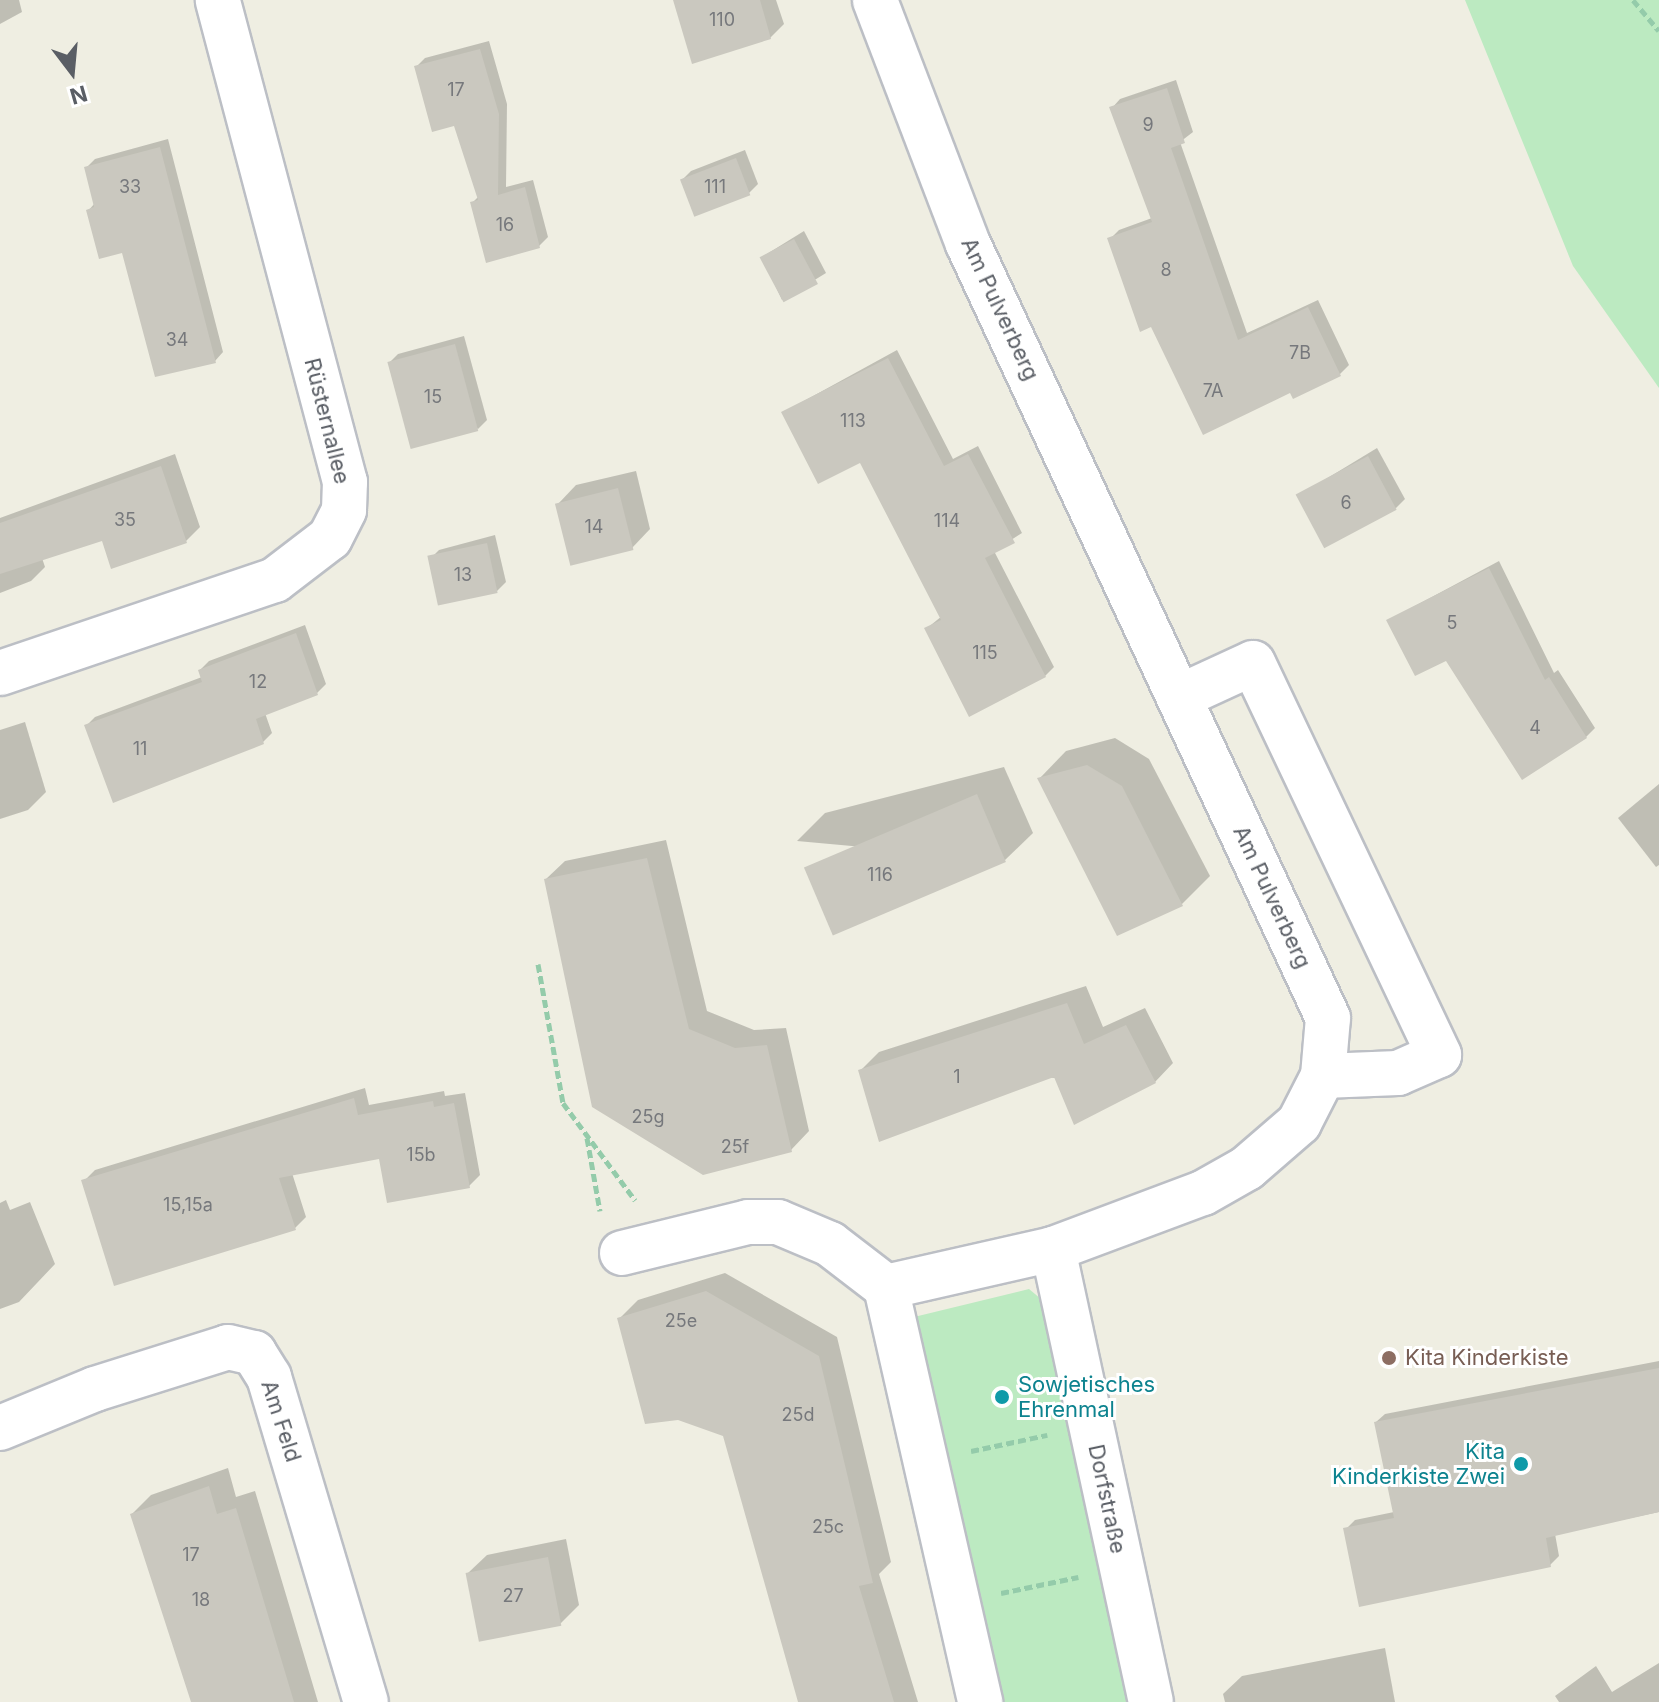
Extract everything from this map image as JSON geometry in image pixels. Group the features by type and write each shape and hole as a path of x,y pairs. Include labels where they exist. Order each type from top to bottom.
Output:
{"street":[{"name":"Rüsternallee","path":"0,673 275,580 330,538 344,510 345,482 218,0"},
{"name":"Am Pulverberg","path":"875,0 968,244 1328,1018 1323,1076 1299,1123 1247,1168 1203,1193 1053,1249 886,1287"},
{"path":"1179,697 1253,663 1439,1055 1398,1073 1323,1076"},
{"path":"637,1250 748,1222 778,1222 830,1244 886,1287 980,1702"},
{"name":"Dorfstraße","path":"1053,1249 1151,1702"},
{"name":"Am Feld","path":"0,1428 95,1389 228,1347 254,1353 269,1377 366,1702"}],"path":[{"path":"1633,0 1659,31"},
{"path":"538,964 563,1103 638,1203 637,1250"},
{"path":"586,1134 594,1189"},
{"path":"927,1460 1091,1426"},
{"path":"959,1602 1122,1566"}],"green space":[{"path":"1465,0 1659,0 1659,388 1573,266"},
{"path":"1029,1289 1047,1304 1130,1702 997,1702 914,1317"}],"building":[{"path":"673,0 760,0 771,39 692,64"},
{"path":"480,49 499,114 498,195 525,187 540,248 486,263 470,202 478,200 454,126 432,132 414,66"},
{"path":"1167,88 1185,143 1171,148 1238,340 1308,307 1341,376 1293,399 1290,393 1203,435 1151,327 1140,332 1107,238 1152,222 1109,107"},
{"path":"160,147 216,363 155,377 122,253 99,259 86,210 94,207 84,167"},
{"path":"736,158 750,195 694,217 680,180"},
{"path":"794,239 818,284 784,302 760,257"},
{"path":"455,344 478,431 411,449 387,362"},
{"path":"888,358 944,466 968,454 1015,543 985,558 1046,677 969,717 924,628 941,620 860,463 818,484 781,412"},
{"path":"1368,456 1397,510 1324,548 1296,494"},
{"path":"161,466 187,543 111,569 102,541 0,574 0,523"},
{"path":"618,488 633,550 570,566 555,504"},
{"path":"487,543 498,593 438,606 427,556"},
{"path":"1489,568 1545,680 1549,677 1587,738 1522,780 1446,661 1415,676 1386,620"},
{"path":"296,633 318,695 256,719 264,744 113,803 84,725 202,682 198,670"},
{"path":"1087,765 1122,786 1183,906 1117,936 1037,778"},
{"path":"977,794 1006,862 833,936 804,867"},
{"path":"647,858 689,1029 735,1048 767,1045 792,1152 703,1175 592,1107 544,879"},
{"path":"1067,1003 1084,1044 1126,1025 1156,1083 1074,1125 1054,1077 879,1142 858,1070"},
{"path":"354,1098 358,1115 433,1101 434,1107 454,1103 470,1188 387,1203 379,1159 279,1178 296,1230 114,1286 81,1180"},
{"path":"706,1291 819,1356 873,1583 859,1586 894,1702 798,1702 723,1436 678,1420 645,1424 617,1318"},
{"name":"Kita Kinderkiste Zwei","path":"1659,1368 1659,1512 1546,1538 1551,1567 1359,1607 1343,1528 1394,1518 1374,1422"},
{"path":"209,1486 217,1514 236,1508 294,1702 191,1702 130,1514"},
{"path":"548,1557 561,1626 479,1642 466,1573"}],"place":[{"name":"Kita Kinderkiste","path":"1389,1358"},
{"name":"Sowjetisches Ehrenmal","path":"1002,1397"},
{"name":"Kita Kinderkiste Zwei","path":"1521,1464"}]}
